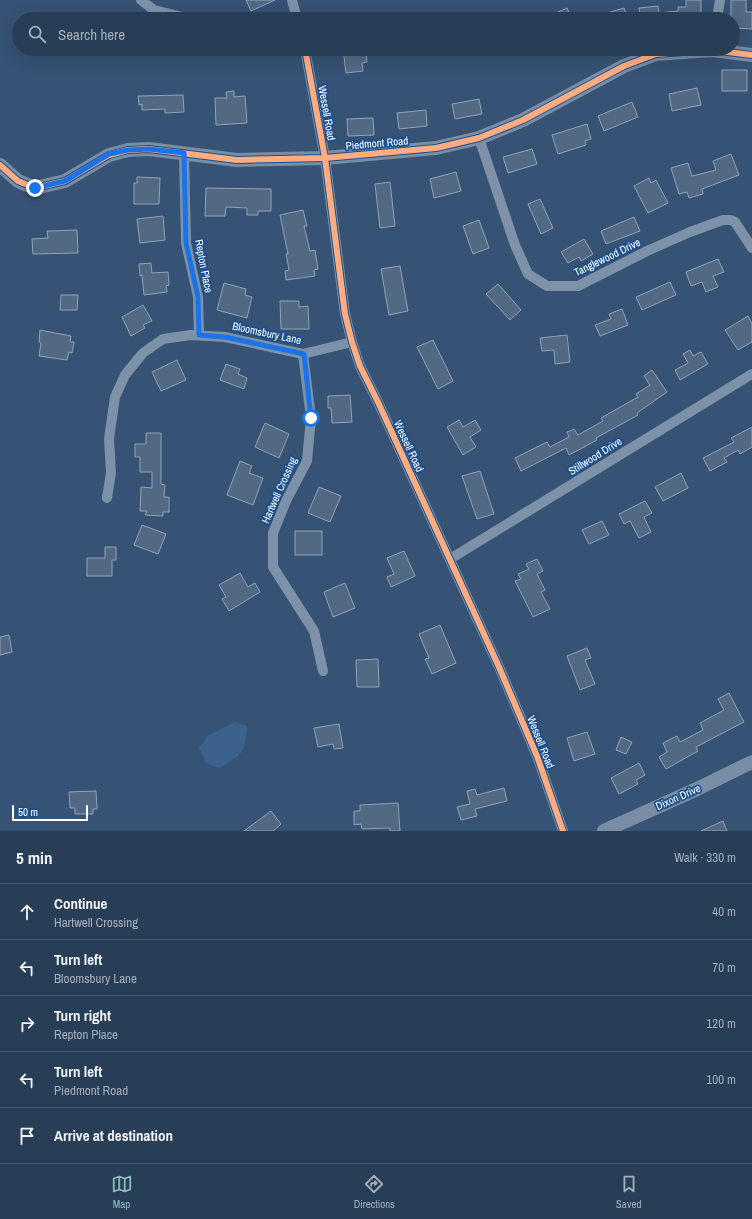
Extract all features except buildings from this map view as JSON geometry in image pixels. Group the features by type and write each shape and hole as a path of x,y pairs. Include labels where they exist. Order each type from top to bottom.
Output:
{"street":[{"path":"141,0 154,10 162,12"},
{"path":"292,0 295,12"},
{"path":"718,12 720,0"},
{"name":"Piedmont Road","path":"740,54 752,55"},
{"name":"Wessell Road","path":"306,56 325,158 345,314 352,342 360,366 378,402 499,667 537,756 563,831"},
{"name":"Piedmont Road","path":"0,165 18,181 35,188 65,181 109,154 128,150 149,149 237,160 325,158 436,148 479,138 523,120 624,66 651,56"},
{"name":"Tanglewood Drive","path":"479,138 515,245 528,274 547,286 578,286 647,251 690,232 723,220 731,220 735,222 752,248"},
{"name":"Repton Place","path":"184,153 186,243 198,297 199,335"},
{"name":"Bloomsbury Lane","path":"107,498 111,473 109,439 115,397 125,375 143,353 163,339 191,335 225,337 304,354 352,342"},
{"name":"Hartwell Crossing","path":"304,354 311,418 306,461 272,533 272,566 314,631 323,671"},
{"name":"Stillwood Drive","path":"450,559 752,374"},
{"name":"Dixon Drive","path":"604,831 697,789 752,762"}],"water":[{"path":"235,722 247,726 244,748 238,756 220,768 207,764 199,748 207,736"}],"cycle path":[{"path":"740,54 752,55"},
{"path":"306,56 325,158 345,314 352,342 360,366 378,402 499,667 537,756 563,831"},
{"path":"0,165 18,181 35,188 65,181 109,155 128,150 149,149 237,160 325,158 436,148 479,138 523,120 624,66 651,56"}],"route":[{"path":"35,188 65,181 109,154 128,150 149,149 184,153 186,243 198,297 199,335 225,337 304,354 311,418"}]}
